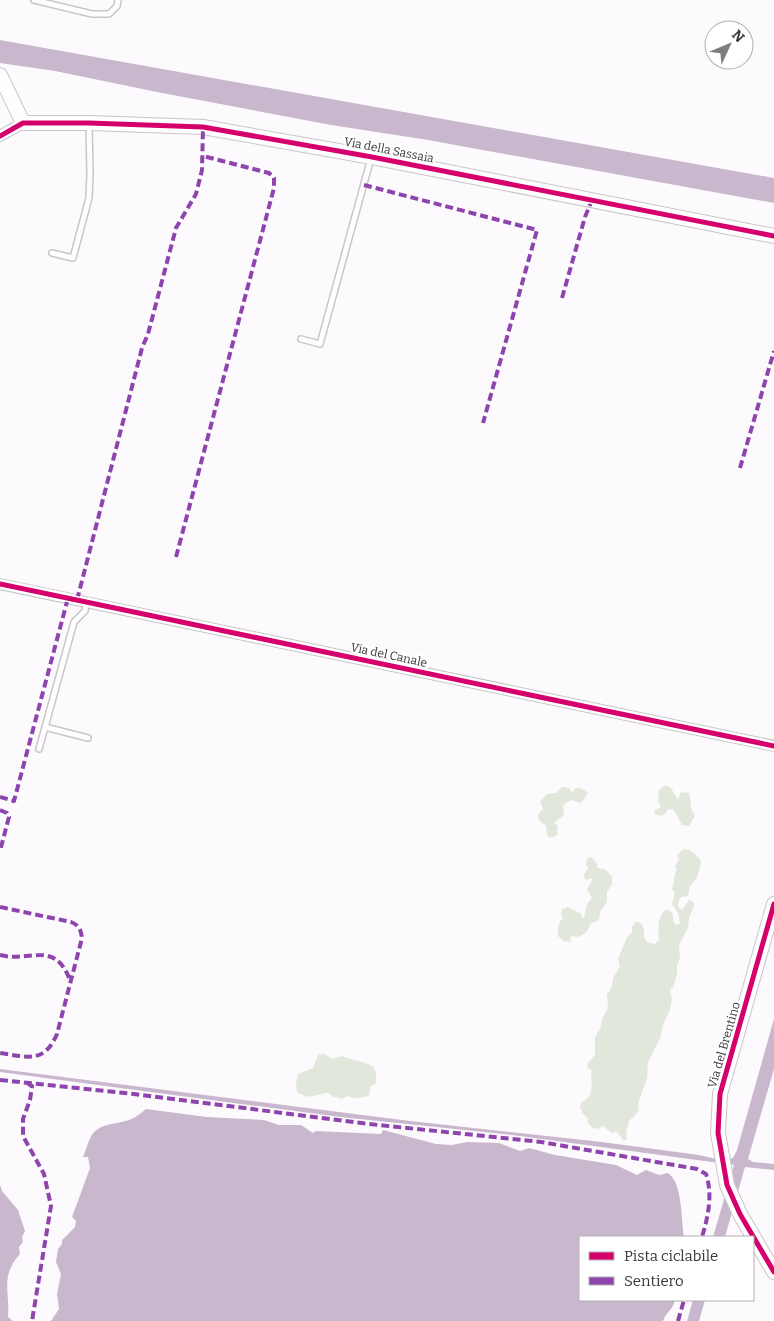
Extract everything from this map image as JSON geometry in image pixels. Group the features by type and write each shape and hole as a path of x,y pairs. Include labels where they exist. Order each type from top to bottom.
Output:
{"street":[{"path":"2,78 23,123"},
{"name":"Via della Sassaia","path":"0,136 23,123 203,127 372,156 774,236"},
{"name":"Via del Canale","path":"0,584 774,746"},
{"name":"Via del Brentino","path":"753,1236 740,1214 727,1185 718,1133 720,1094 774,904"},
{"name":"Via del Brentino","path":"754,1238 774,1272"}],"lane":[{"path":"34,0 92,14 109,14 116,6 118,0"},
{"path":"52,253 73,258 89,198 89,123"},
{"path":"301,339 320,344 372,156"},
{"path":"39,750 74,622 85,611 86,602"},
{"path":"45,727 88,738"}],"shaded area":[{"path":"0,40 774,178 774,203 428,140 331,125 55,71 0,63"},
{"path":"666,785 671,788 678,800 681,792 689,793 695,816 689,826 682,825 674,810 668,809 663,815 655,814 654,811 661,807 658,801 659,790"},
{"path":"562,787 569,788 572,792 576,788 581,788 588,793 581,803 571,800 563,805 564,815 554,823 558,826 557,835 550,838 547,835 546,826 539,820 538,815 543,809 540,802 547,794 556,793"},
{"path":"685,849 690,850 701,862 697,878 690,886 688,896 681,897 678,906 682,910 689,900 693,902 694,906 689,918 688,928 679,945 680,959 677,965 677,975 670,990 672,999 670,1009 662,1028 661,1036 648,1062 647,1078 639,1101 638,1112 629,1121 626,1133 627,1139 624,1141 616,1131 612,1133 603,1126 598,1129 591,1127 587,1122 588,1118 583,1114 580,1107 582,1102 587,1099 592,1087 592,1070 588,1068 587,1064 595,1055 595,1037 608,1008 607,995 620,966 618,959 627,937 632,933 632,927 636,921 641,924 647,942 655,944 659,940 658,932 661,915 667,909 673,914 673,921 676,925 680,923 678,913 672,904 675,893 672,889 677,869 675,866 679,859 677,856"},
{"path":"591,857 597,863 597,868 606,870 612,877 612,884 607,892 607,902 601,910 599,919 591,923 582,936 571,936 570,942 564,941 558,936 559,924 563,918 561,914 562,909 568,907 582,914 584,918 587,904 592,898 587,889 593,879 586,880 583,875 588,869 587,859"},
{"path":"774,1019 774,1069 748,1159 753,1162 774,1164 774,1170 745,1167 725,1236 713,1236 734,1165 512,1135 340,1117 0,1072 0,1069 410,1121 602,1142 699,1155 720,1160 733,1158 737,1150"},
{"path":"325,1054 332,1059 342,1056 373,1067 376,1073 376,1084 371,1086 369,1095 358,1098 347,1096 342,1099 328,1093 309,1097 297,1092 296,1082 298,1074 313,1068 318,1055"},
{"path":"146,1109 207,1117 264,1120 279,1125 301,1125 313,1133 316,1131 381,1134 383,1130 436,1144 452,1145 467,1142 499,1143 520,1151 529,1148 555,1155 616,1165 637,1175 646,1170 659,1175 668,1173 673,1178 679,1193 684,1236 579,1236 579,1301 675,1301 674,1303 663,1321 51,1321 59,1309 57,1294 61,1274 56,1262 58,1249 62,1244 62,1240 75,1227 76,1221 72,1217 90,1168 88,1157 83,1157 89,1140 99,1128 131,1119"},
{"path":"0,1185 2,1191 18,1210 25,1231 22,1237 23,1242 19,1247 20,1254 10,1269 7,1284 8,1317 13,1321 0,1321"},
{"path":"693,1301 705,1301 699,1321 687,1321"}],"marked path":[{"path":"77,600 142,348 148,334 176,228 196,194 202,170 203,127"},
{"path":"176,557 274,188 274,178 269,173 203,156"},
{"path":"364,185 537,230 483,423"},
{"path":"562,298 585,217 592,200"},
{"path":"740,468 774,351"},
{"path":"0,797 14,801 68,598"},
{"path":"0,810 7,813 9,817 0,851"},
{"path":"0,907 71,922 79,928 82,938 57,1034 52,1044 47,1050 34,1056 27,1057 0,1053"},
{"path":"0,955 11,957 49,956 57,960 64,967 70,980"},
{"path":"0,1080 134,1094 369,1124 541,1142 697,1169 706,1174 709,1190 708,1214 702,1236"},
{"path":"27,1083 32,1086 30,1100 23,1119 23,1136 44,1174 51,1206 32,1321"},
{"path":"678,1321 684,1301"}],"cycle path":[{"path":"0,136 23,123 203,127 372,157 774,236"},
{"path":"0,584 774,746"},
{"path":"753,1236 740,1214 727,1185 718,1133 720,1094 774,904"},
{"path":"754,1238 774,1272"}]}
